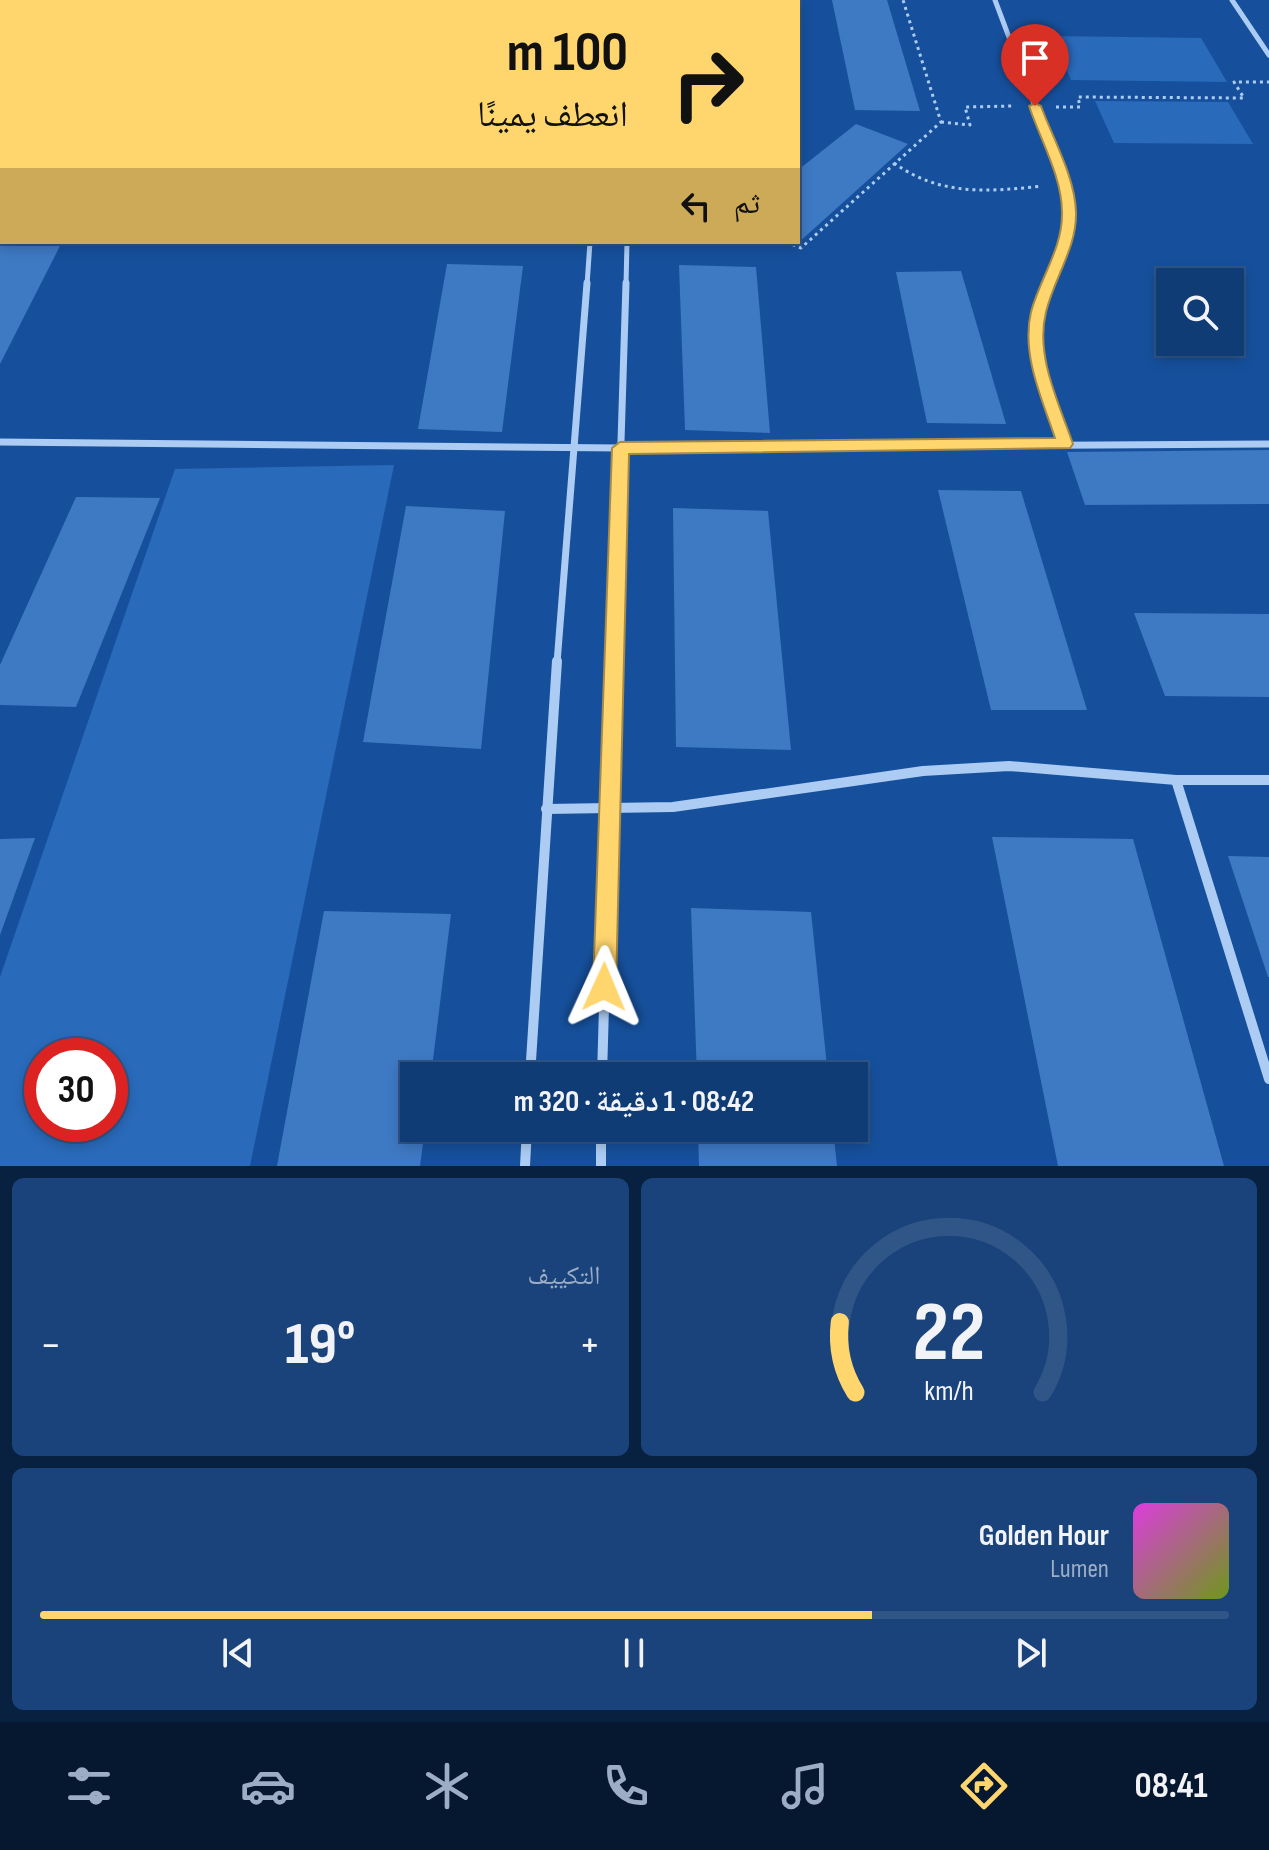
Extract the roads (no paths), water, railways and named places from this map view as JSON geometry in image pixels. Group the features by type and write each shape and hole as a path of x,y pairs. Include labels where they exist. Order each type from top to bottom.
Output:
{"street":[{"path":"995,0 1063,183 1069,211 1066,239 1038,312 1036,339 1041,373 1065,444"},
{"path":"1232,0 1269,55"},
{"path":"531,1062 546,809 590,244"},
{"path":"602,1062 627,244"},
{"path":"0,442 620,448 1269,444"},
{"path":"546,809 673,807 923,771 1009,766 1176,780 1269,780"},
{"path":"1176,780 1269,1079"},
{"path":"525,1166 526,1142"},
{"path":"601,1142 601,1166"}]}
